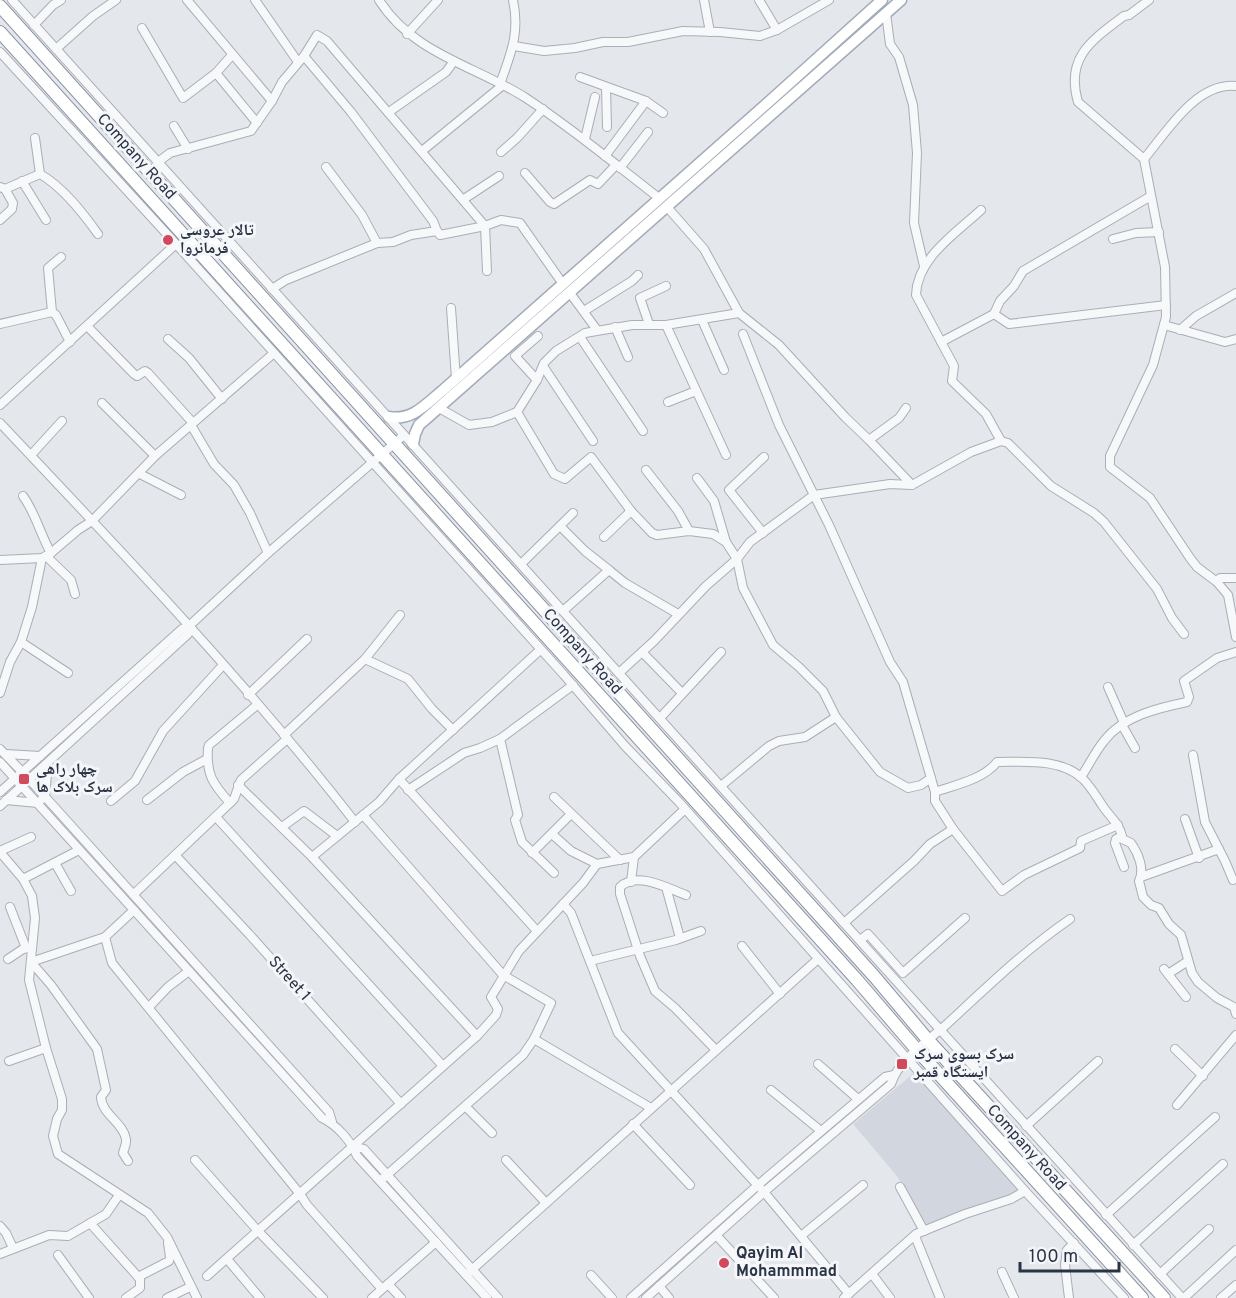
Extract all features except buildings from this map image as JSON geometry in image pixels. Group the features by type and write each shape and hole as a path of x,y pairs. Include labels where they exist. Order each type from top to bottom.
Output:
{"highway":[{"name":"Company Road","path":"0,6 874,976 928,1040 1164,1298"},
{"name":"Company Road","path":"0,32 376,459 857,980 913,1055 1142,1298"},
{"path":"291,329 301,320"}],"main road":[{"path":"688,180 772,99 882,0"},
{"path":"413,444 419,426 566,288 688,180 901,0"},
{"path":"389,417 399,419 416,413 566,288"}],"street":[{"path":"12,0 1183,1298 1236,1250"},
{"path":"34,25 61,0"},
{"path":"56,49 93,16 116,0"},
{"path":"187,0 272,101"},
{"path":"255,0 301,59 351,112 433,221 440,235 485,226 501,220 520,224 597,330"},
{"path":"379,0 407,34 543,109 585,139 663,202 704,249 739,313 779,345 912,485"},
{"path":"407,34 438,0"},
{"path":"422,151 501,84 514,46 516,23 513,0"},
{"path":"704,0 710,32"},
{"path":"759,0 777,30"},
{"path":"514,46 544,51 603,42 628,42 683,32 760,36 777,30 829,0"},
{"path":"1149,0 1091,41 1081,52 1075,79 1078,102 1144,159 1165,267 1166,317 1154,365 1110,456 1110,467 1150,498 1197,567 1217,582 1228,595 1236,637"},
{"path":"886,13 890,44 899,57 913,105 917,153 915,223 924,266"},
{"path":"142,28 183,98 216,73 232,55"},
{"path":"159,162 170,153 251,131 272,101 282,81 317,35 327,41 485,226 487,271"},
{"path":"0,52 274,353 376,459 625,746 685,809 818,959 913,1055 1025,1191 1124,1298"},
{"path":"389,112 446,72 454,61"},
{"path":"216,73 257,123"},
{"path":"580,76 646,101 663,113"},
{"path":"1144,159 1189,104 1217,88 1228,85 1236,86"},
{"path":"606,87 608,127"},
{"path":"585,139 595,97"},
{"path":"605,156 646,101"},
{"path":"501,152 543,109"},
{"path":"174,126 188,149"},
{"path":"525,173 554,204 590,180 598,184 618,166 648,132"},
{"path":"34,138 40,174 53,183 98,234"},
{"path":"326,167 362,214 376,243"},
{"path":"0,220 12,209 13,203 3,188 40,174"},
{"path":"464,199 499,176"},
{"path":"22,181 46,220"},
{"path":"941,342 994,314 1000,301 1014,286 1023,271 1151,196"},
{"path":"981,210 924,266 916,286 916,295 954,366 952,381 986,414 1002,441"},
{"path":"272,289 286,280 376,243 393,242 411,235 437,231"},
{"path":"1113,239 1136,233 1159,232"},
{"path":"0,405 176,244"},
{"path":"61,257 48,268 52,312 56,315 70,342"},
{"path":"584,311 638,275"},
{"path":"649,324 640,298 666,286"},
{"path":"1180,330 1196,316 1236,293"},
{"path":"994,314 1009,324 1166,305"},
{"path":"451,308 456,379"},
{"path":"0,324 52,312"},
{"path":"439,408 469,425 492,422 517,412 543,366 556,351 580,337 597,330 615,327 666,325 739,313"},
{"path":"702,320 724,370"},
{"path":"666,325 726,455"},
{"path":"1164,325 1225,342 1236,339"},
{"path":"87,326 134,374 145,371 148,373 192,424 214,464 234,485 268,553"},
{"path":"615,327 628,357"},
{"path":"743,334 779,425 814,495 890,662 903,682 935,792 935,801 953,830 1002,891 1024,875 1080,848 1081,841 1118,825"},
{"path":"537,380 515,356 538,336"},
{"path":"580,337 644,431"},
{"path":"168,339 189,358 222,399"},
{"path":"0,560 47,556 92,521 155,456 274,353"},
{"path":"543,366 593,441"},
{"path":"668,402 696,391"},
{"path":"102,403 155,456"},
{"path":"869,440 899,418 906,408"},
{"path":"517,412 554,474 565,479 591,457 631,511 657,535 689,531 713,534 726,542"},
{"path":"30,455 62,421"},
{"path":"0,423 189,626 356,822"},
{"path":"0,792 182,628 189,626 268,553 404,435"},
{"path":"619,673 706,586 737,559 750,542 814,495 890,484 912,485 970,452 1002,441 1008,443 1051,486 1094,513 1104,522 1142,573 1157,589 1172,618 1184,633"},
{"path":"763,533 729,490 764,457"},
{"path":"646,470 678,511 689,531"},
{"path":"140,474 181,495"},
{"path":"697,478 714,501 726,542 737,559 743,588 772,645 820,687 836,717 880,772 908,788 921,785 931,778"},
{"path":"23,496 33,509 47,556 71,580 75,594"},
{"path":"604,537 631,511"},
{"path":"521,564 573,513"},
{"path":"560,526 585,551 626,583 678,614"},
{"path":"0,693 10,662 21,642 47,556"},
{"path":"563,611 609,570"},
{"path":"1217,582 1220,578 1236,578"},
{"path":"134,894 234,800 238,785 250,770 365,659 400,615"},
{"path":"3,803 188,634 189,626"},
{"path":"248,695 307,639"},
{"path":"21,642 68,673"},
{"path":"312,857 379,802 399,779 540,650"},
{"path":"642,652 682,693"},
{"path":"660,718 721,652"},
{"path":"1081,777 1105,740 1123,724 1140,715 1187,702 1189,697 1184,681 1217,658 1236,652"},
{"path":"365,659 408,679 432,709 453,730"},
{"path":"111,801 135,781 163,732 223,665"},
{"path":"408,790 464,753 500,739 573,686"},
{"path":"1108,687 1135,748"},
{"path":"230,803 215,787 209,773 207,759 209,745 257,705"},
{"path":"721,786 769,746 779,741 805,736 836,717"},
{"path":"500,739 518,815 515,820 522,842 554,873"},
{"path":"1193,755 1205,822 1233,880"},
{"path":"1,756 40,756"},
{"path":"1,756 22,772 45,796 329,1112 332,1122 353,1146 357,1156 436,1242 498,1298"},
{"path":"1,756 22,787 322,1119 332,1122"},
{"path":"147,800 183,772 207,759"},
{"path":"935,792 984,774 997,762 1053,764 1081,777 1096,793 1101,805 1118,825 1122,836 1120,838"},
{"path":"3,803 38,803 45,796 48,764"},
{"path":"399,779 537,931"},
{"path":"238,785 312,857 477,1036"},
{"path":"554,797 620,860"},
{"path":"552,834 571,851 597,864 620,860 634,857 685,809"},
{"path":"282,827 304,811 337,836"},
{"path":"532,853 571,814"},
{"path":"363,816 503,975 551,1003 534,1039 523,1055 380,1181"},
{"path":"216,817 443,1066"},
{"path":"1185,819 1199,858"},
{"path":"844,923 930,844 953,830"},
{"path":"29,948 35,918 32,896 23,879 3,861 0,851 31,837"},
{"path":"1120,838 1114,843 1124,867"},
{"path":"1120,838 1133,846 1142,869 1140,887 1143,897 1151,905 1159,908 1169,924 1181,935 1192,973 1198,982 1234,1007 1236,1014"},
{"path":"1141,877 1219,849"},
{"path":"23,879 79,850"},
{"name":"Street 1","path":"176,856 401,1104"},
{"path":"631,882 634,857"},
{"path":"55,863 71,891"},
{"path":"207,1276 477,1036 496,1015 498,1009 491,997 519,951 583,883 597,864"},
{"path":"686,895 651,881 631,882 620,887 620,894 638,949 655,992 675,1008 716,1050"},
{"path":"666,887 680,939"},
{"path":"563,904 571,913 618,1033 758,1185 847,1296 915,1236 965,1214 1011,1199 1025,1191"},
{"path":"10,907 29,948 31,962 29,980 62,1099 62,1110 57,1119 53,1137 58,1154 148,1213 167,1236 197,1298"},
{"path":"31,962 105,937 134,910"},
{"path":"860,940 868,934 903,974 965,918"},
{"path":"646,1298 764,1192 891,1084 894,1075 928,1040 1024,953 1070,920"},
{"path":"590,962 680,939 701,931"},
{"path":"105,937 112,963 307,1205 385,1286 401,1298"},
{"path":"742,946 780,994"},
{"path":"8,959 29,948"},
{"path":"470,1272 818,959"},
{"path":"1186,997 1166,971 1188,961"},
{"path":"31,962 51,985 97,1049 106,1090 101,1097 101,1104 124,1133 127,1143 123,1153 128,1161"},
{"path":"148,1008 168,987 189,971"},
{"path":"1177,1106 1236,1035"},
{"path":"534,1039 651,1108"},
{"path":"9,1061 46,1048"},
{"path":"1175,1049 1203,1076"},
{"path":"1026,1126 1098,1061"},
{"path":"818,1064 858,1099"},
{"path":"631,1298 858,1099 885,1077 894,1075"},
{"path":"771,1090 821,1131"},
{"path":"465,1106 492,1133"},
{"path":"1107,1215 1215,1117"},
{"path":"633,1124 690,1185"},
{"path":"353,1146 364,1149 388,1174 470,1272 487,1298"},
{"path":"195,1160 258,1231 323,1298"},
{"path":"506,1160 546,1203"},
{"path":"1133,1245 1223,1164"},
{"path":"801,1236 863,1185"},
{"path":"900,1187 924,1231"},
{"path":"0,1254 49,1235 64,1237 106,1214 119,1195"},
{"path":"90,1222 141,1283 140,1288 126,1298"},
{"path":"0,1226 13,1248"},
{"path":"1160,1274 1209,1229"},
{"path":"138,1277 169,1260 167,1236"},
{"path":"717,1236 774,1298"},
{"path":"915,1236 940,1298"},
{"path":"372,1298 436,1242"},
{"path":"1069,1298 1065,1265 1067,1250 1074,1243"},
{"path":"58,1255 89,1298"},
{"path":"227,1258 260,1298"},
{"path":"1002,1272 1014,1298"},
{"path":"872,1274 890,1298"},
{"path":"591,1275 612,1298"},
{"path":"1221,1298 1236,1285"},
{"path":"659,1286 669,1298"},
{"path":"166,1298 190,1287"}],"shaded area":[{"path":"914,1073 1027,1195 925,1228 897,1176 853,1124"}],"place":[{"name":"تالار عروسی فرمانروا","path":"168,240"},
{"name":"چهار راهی سرک بلاک ها","path":"24,779"},
{"name":"سرک بسوی سرک ایستگاه قمبر","path":"902,1064"},
{"name":"Qayim Al Mohammmad","path":"724,1263"}]}
